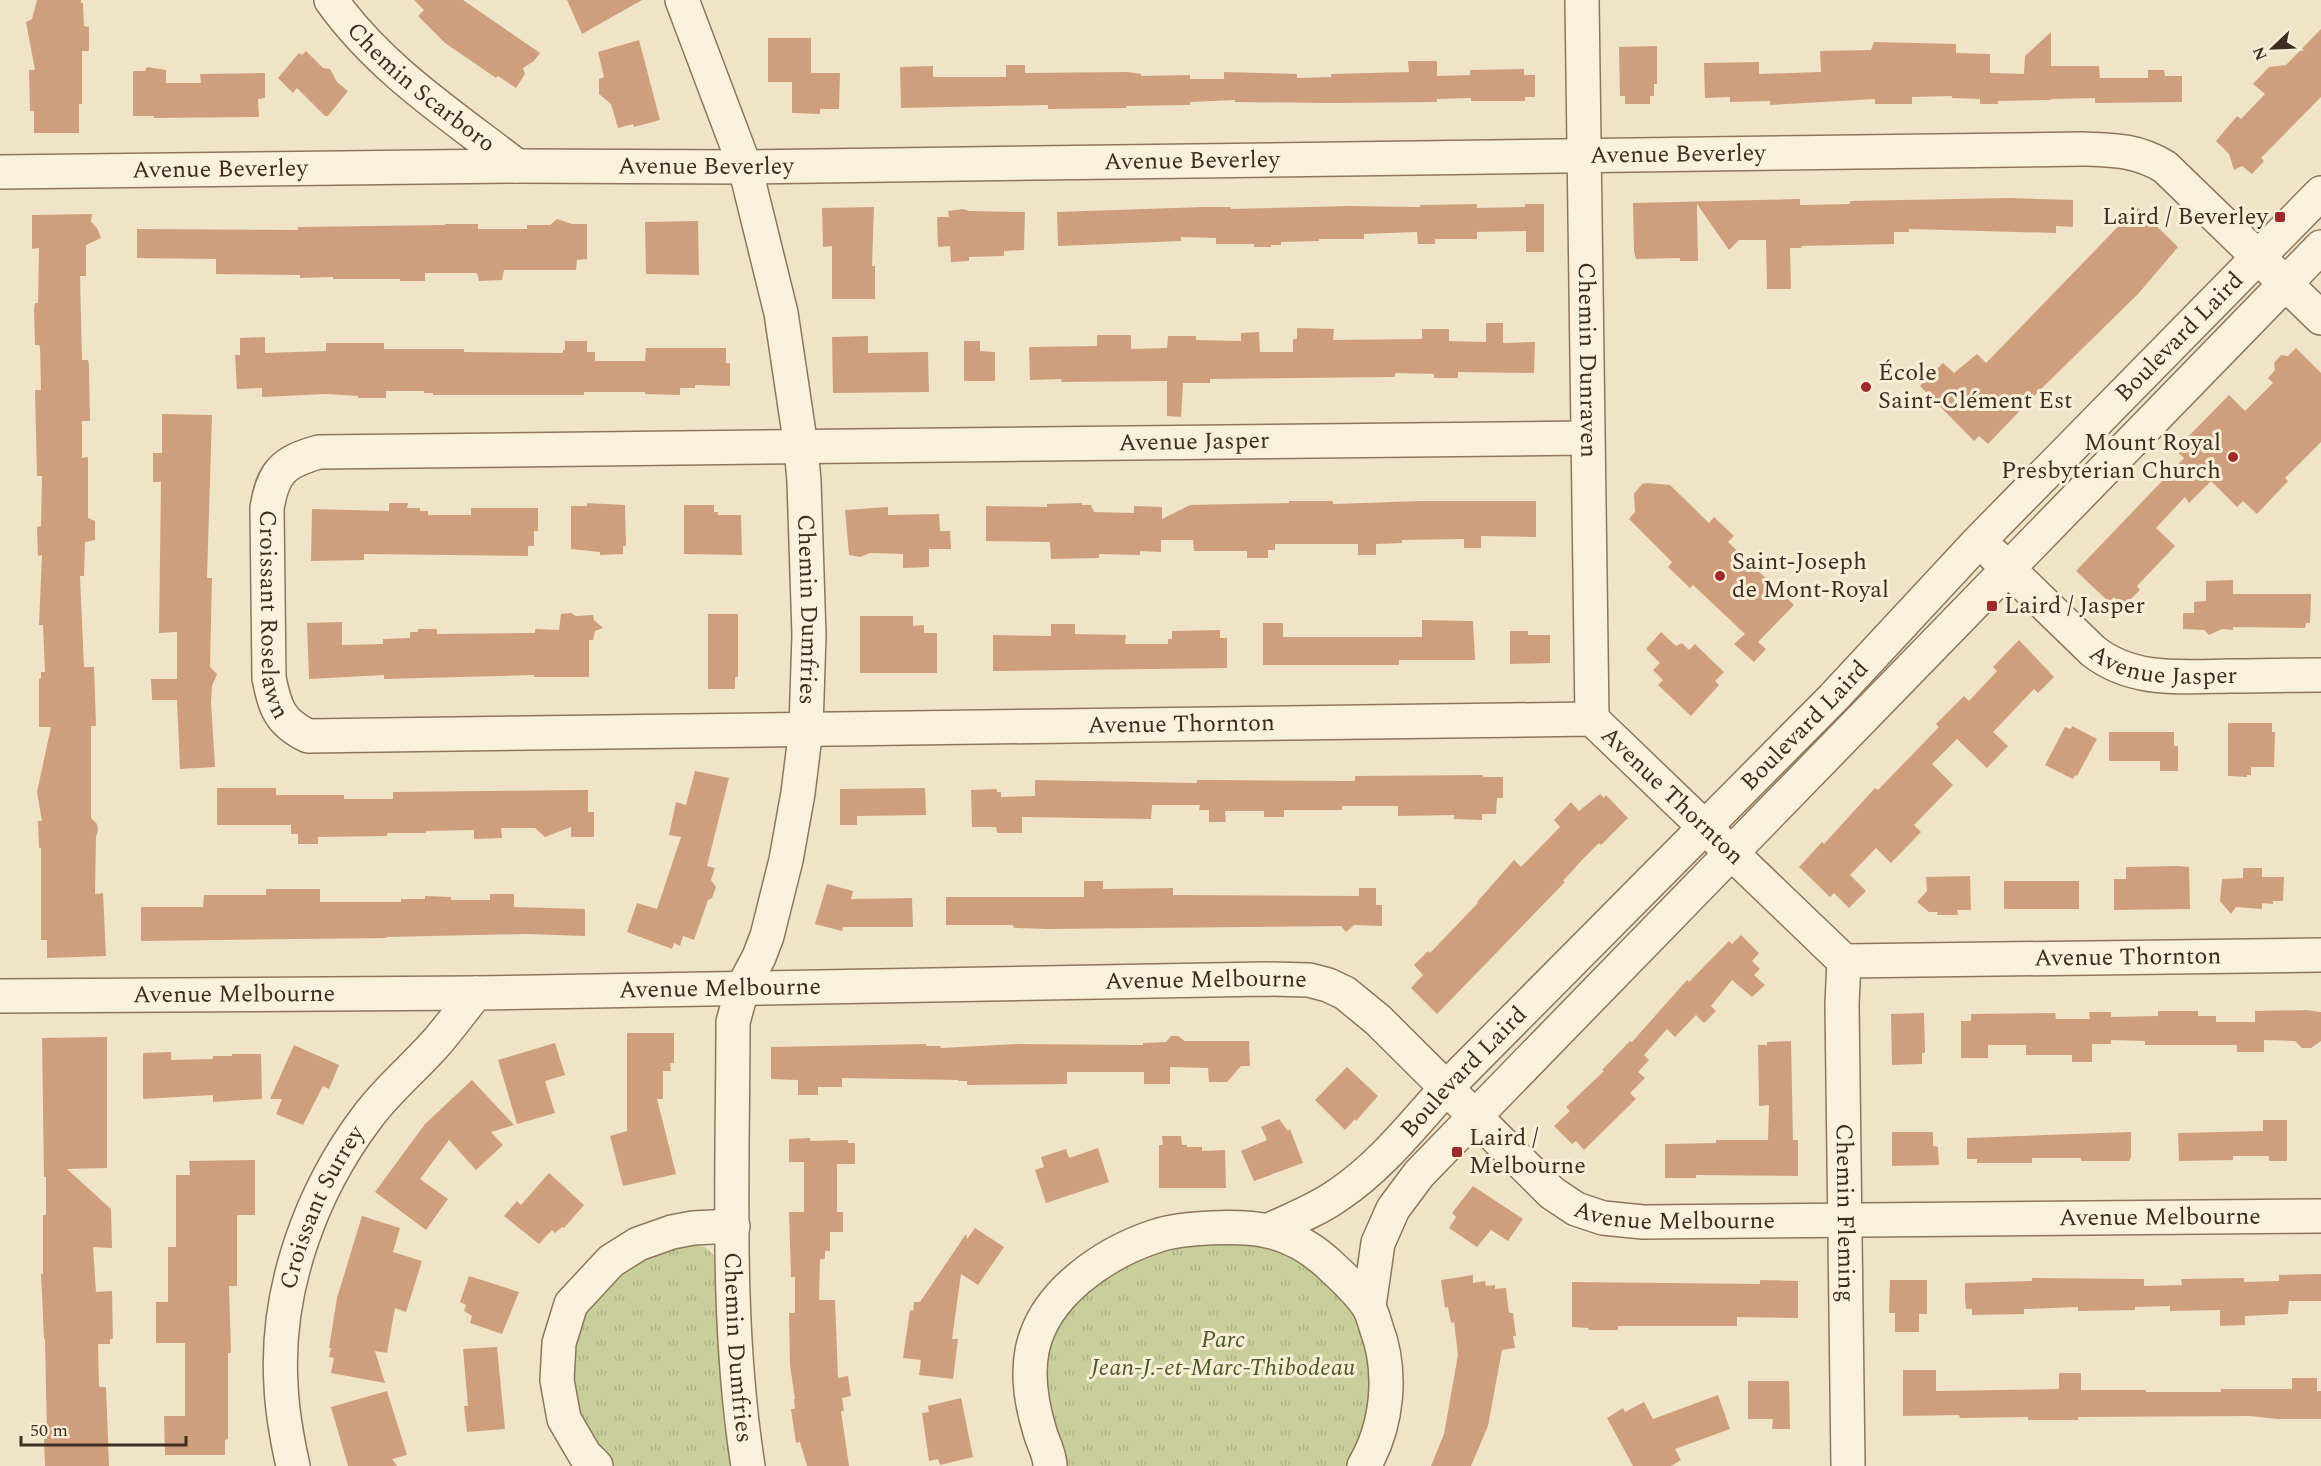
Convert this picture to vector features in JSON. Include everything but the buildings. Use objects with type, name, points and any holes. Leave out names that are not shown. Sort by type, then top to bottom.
[{"type":"street","name":"Chemin Scarboro","points":[[332,0],[351,27],[403,79],[518,166]]},
{"type":"street","name":"Chemin Dumfries","points":[[682,0],[745,167],[781,313],[801,447],[809,635],[806,728],[795,813],[777,897],[759,957],[742,989],[733,1022],[736,1377],[748,1466]]},
{"type":"street","name":"Chemin Dunraven","points":[[1582,0],[1592,718]]},
{"type":"street","name":"Avenue Beverley","points":[[0,172],[518,166],[745,167],[2083,149],[2147,156],[2165,167],[2321,318]]},
{"type":"street","name":"Boulevard Laird","points":[[1267,1231],[1326,1203],[1358,1180],[1398,1142],[1447,1087],[1703,826],[1839,692],[1979,541],[2321,193]]},
{"type":"street","name":"Boulevard Laird","points":[[1369,1306],[1378,1243],[1393,1209],[1419,1174],[2009,570],[2321,246]]},
{"type":"street","name":"Avenue Jasper","points":[[801,447],[1587,438]]},
{"type":"street","name":"Croissant Roselawn","points":[[801,447],[319,452],[297,458],[280,471],[271,487],[267,508],[269,678],[274,700],[282,718],[294,729],[308,736],[806,728]]},
{"type":"street","name":"Avenue Jasper","points":[[1979,541],[2093,651],[2120,668],[2152,676],[2180,677],[2321,675]]},
{"type":"street","name":"Avenue Thornton","points":[[806,728],[1592,718],[1844,961],[2321,955]]},
{"type":"street","name":"Chemin Fleming","points":[[1844,961],[1842,1004],[1848,1466]]},
{"type":"street","name":"Avenue Melbourne","points":[[0,996],[476,993],[1309,980],[1328,985],[1359,1003],[1447,1087],[1552,1193],[1576,1209],[1603,1218],[1643,1222],[2321,1216]]},
{"type":"street","name":"Croissant Surrey","points":[[293,1466],[280,1383],[282,1347],[289,1289],[311,1214],[332,1171],[366,1118],[395,1083],[436,1042],[476,993]]},
{"type":"street","name":"Chemin Dumfries","points":[[596,1466],[585,1455],[564,1419],[557,1380],[560,1343],[572,1304],[611,1261],[638,1244],[672,1232],[693,1228],[733,1226]]},
{"type":"street","name":"Boulevard Laird","points":[[1052,1465],[1033,1404],[1029,1375],[1032,1350],[1041,1325],[1054,1304],[1075,1282],[1098,1264],[1125,1248],[1158,1235],[1212,1229],[1267,1231],[1290,1238],[1318,1253],[1344,1277],[1369,1306],[1387,1364],[1386,1400],[1376,1442],[1364,1466]]},
{"type":"green space","name":"Parc Jean-J.-et-Marc-Thibodeau","points":[[1232,1241],[1287,1251],[1369,1306],[1372,1413],[1346,1466],[1068,1466],[1050,1462],[1044,1416],[1045,1350],[1067,1309],[1113,1270],[1162,1248]]},
{"type":"green space","points":[[691,1245],[705,1247],[717,1258],[723,1419],[731,1466],[596,1466],[557,1380],[559,1343],[615,1276],[662,1248]]},
{"type":"place","name":"Laird / Beverley","points":[[2280,217]]},
{"type":"place","name":"École Saint-Clément Est","points":[[1866,387]]},
{"type":"place","name":"Mount Royal Presbyterian Church","points":[[2233,457]]},
{"type":"place","name":"Saint-Joseph de Mont-Royal","points":[[1720,576]]},
{"type":"place","name":"Laird / Jasper","points":[[1992,606]]},
{"type":"place","name":"Laird / Melbourne","points":[[1457,1152]]}]
